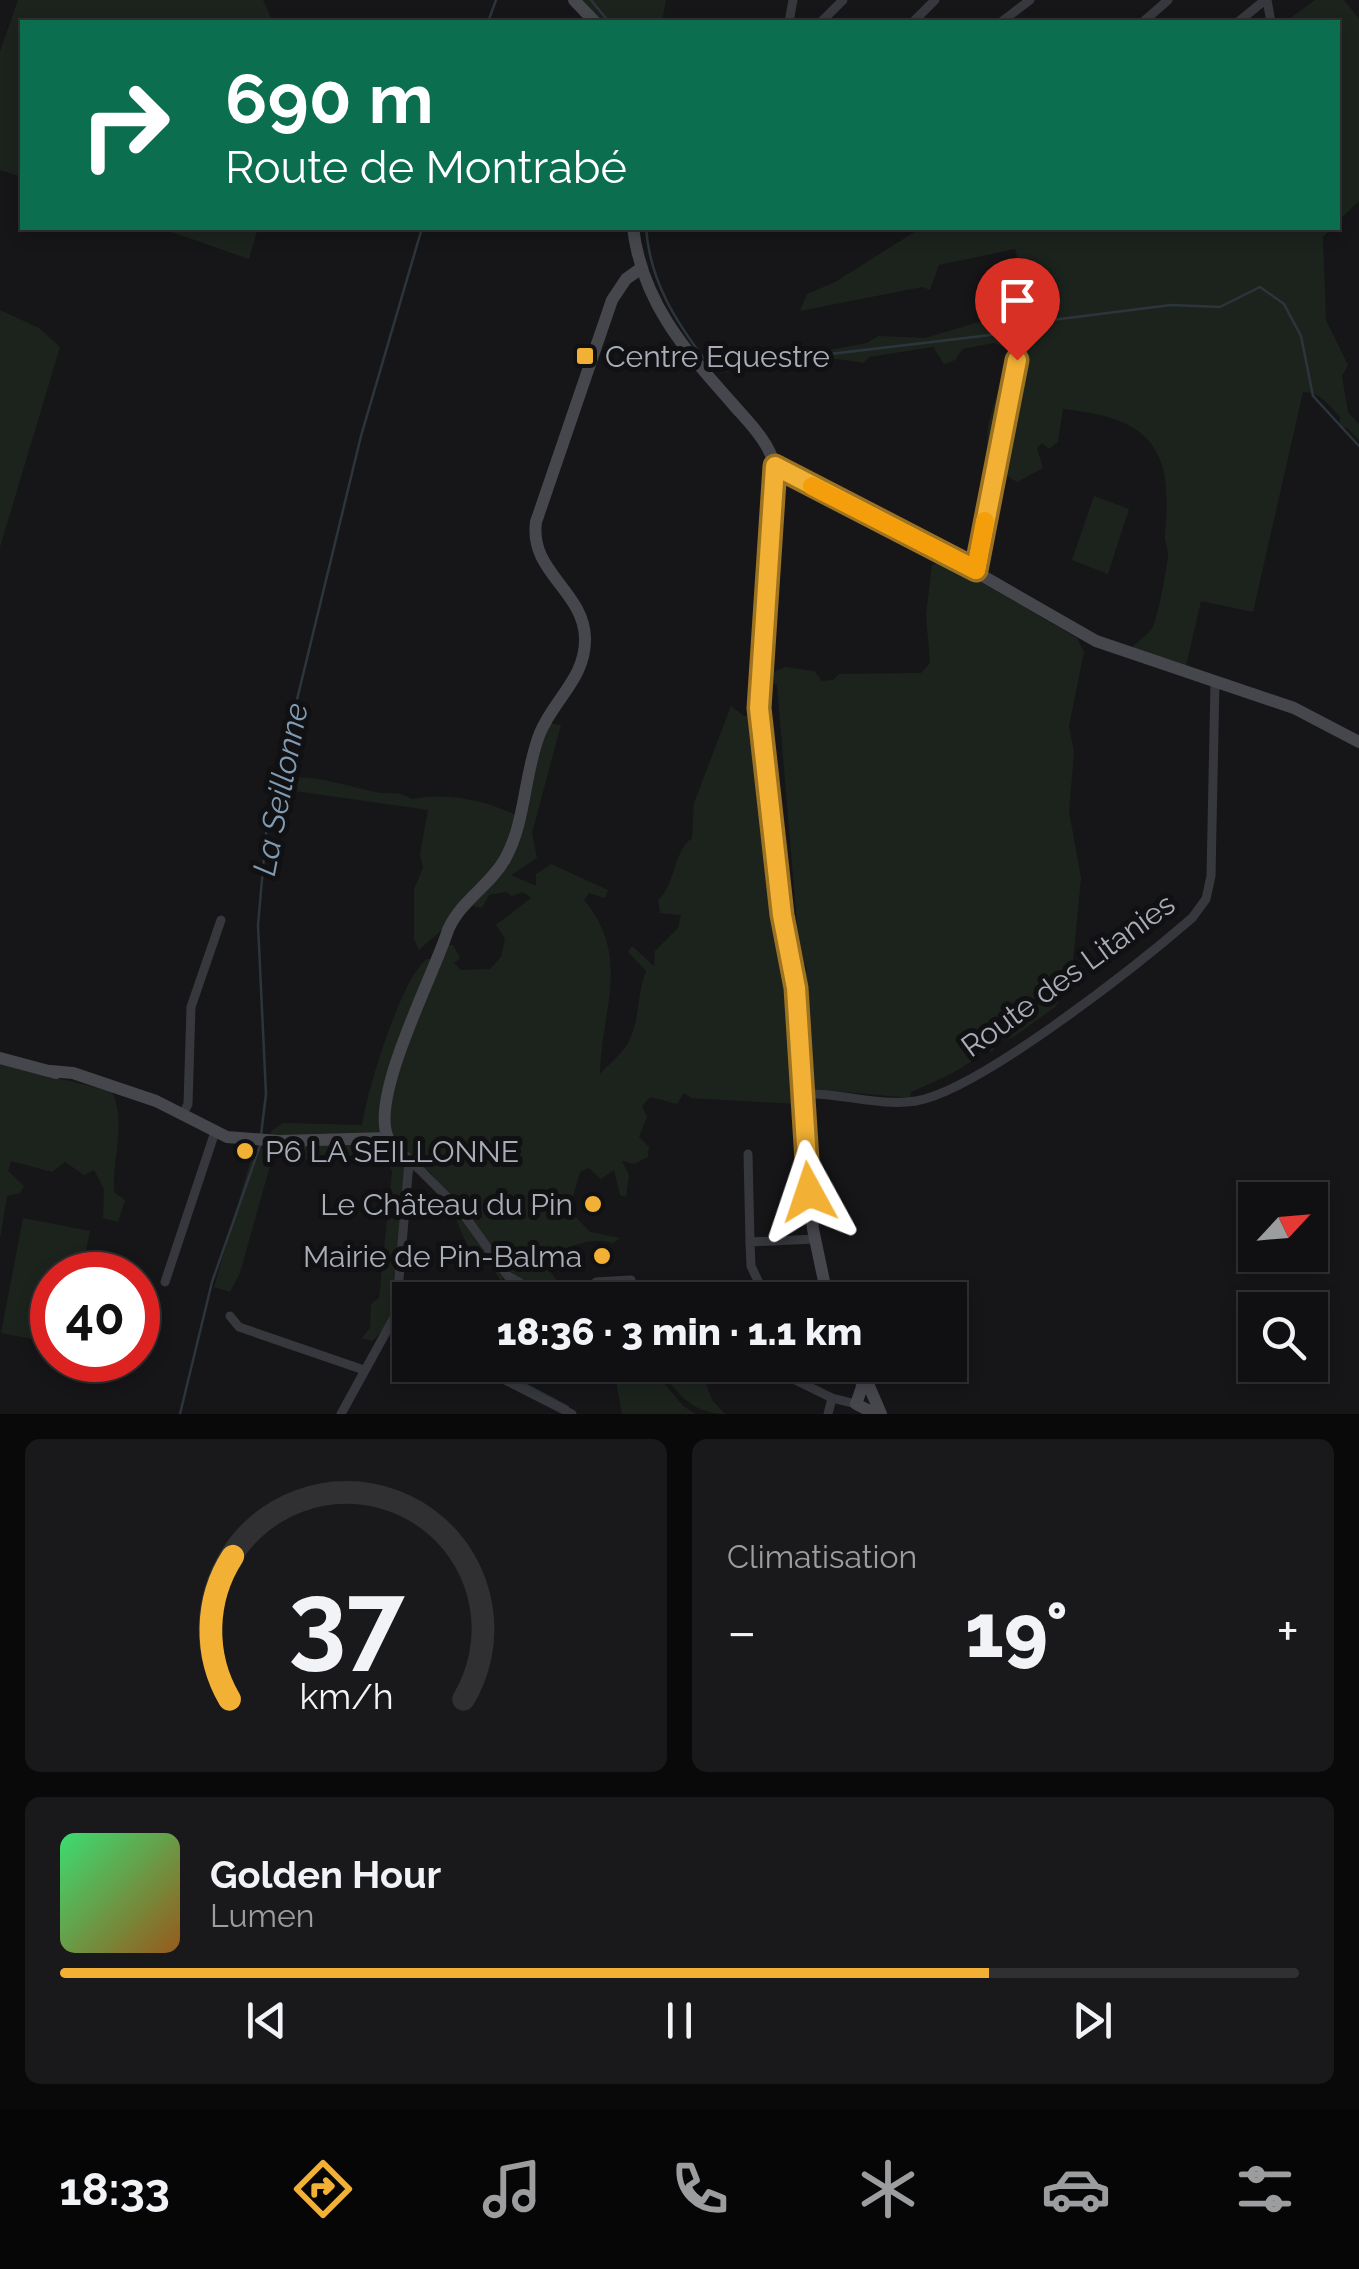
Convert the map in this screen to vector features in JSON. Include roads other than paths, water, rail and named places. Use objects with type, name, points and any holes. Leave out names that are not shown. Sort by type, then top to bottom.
[{"type":"street","points":[[572,0],[590,20]]},
{"type":"street","points":[[823,20],[843,0]]},
{"type":"street","points":[[915,20],[935,0]]},
{"type":"street","points":[[1004,20],[1030,0]]},
{"type":"street","points":[[1145,20],[1168,0]]},
{"type":"street","points":[[1241,20],[1266,0]]},
{"type":"street","points":[[633,230],[645,284],[674,334],[762,440],[775,466],[758,690],[782,915],[796,988],[811,1239],[823,1282]]},
{"type":"street","points":[[518,1282],[508,1276],[461,1211],[388,1138],[384,1123],[397,1064],[448,930],[459,909],[505,860],[540,734],[583,661],[582,619],[541,562],[534,534],[617,293],[626,279],[640,269]]},
{"type":"street","points":[[617,293],[645,284]]},
{"type":"street","points":[[976,570],[1025,321],[1022,284]]},
{"type":"street","points":[[775,466],[976,570],[1096,640],[1294,708],[1359,742]]},
{"type":"street","name":"Route des Litanies","points":[[801,1094],[911,1102],[942,1093],[1008,1057],[1192,918],[1206,899],[1210,876],[1215,682]]},
{"type":"street","points":[[183,1114],[188,1104],[191,1008],[220,920]]},
{"type":"street","points":[[0,1058],[110,1087],[183,1114],[215,1132],[262,1140],[388,1138]]},
{"type":"street","points":[[165,1282],[215,1132]]},
{"type":"street","points":[[748,1154],[751,1266],[759,1282]]},
{"type":"street","points":[[399,1282],[409,1162]]},
{"type":"street","points":[[750,1242],[811,1239]]},
{"type":"street","points":[[596,1282],[632,1282]]},
{"type":"street","points":[[230,1316],[239,1326],[364,1370]]},
{"type":"street","points":[[341,1414],[392,1322]]},
{"type":"street","points":[[388,1331],[392,1331]]},
{"type":"street","points":[[509,1382],[572,1414]]},
{"type":"street","points":[[800,1382],[835,1400],[867,1402]]},
{"type":"street","points":[[828,1414],[835,1400]]},
{"type":"waterway","name":"La Seillonne","points":[[489,20],[496,0]]},
{"type":"waterway","points":[[591,0],[607,20]]},
{"type":"waterway","name":"La Seillonne","points":[[261,1135],[266,1094],[258,925],[267,823],[361,436],[421,230]]},
{"type":"waterway","points":[[646,230],[653,266],[666,300],[708,364],[721,367],[999,334],[1020,326]]},
{"type":"waterway","points":[[1028,323],[1171,305],[1220,307],[1260,287],[1284,304],[1301,336],[1313,396],[1359,446]]},
{"type":"waterway","name":"La Seillonne","points":[[180,1414],[212,1282],[261,1143]]},
{"type":"waterway","points":[[521,1382],[568,1407]]},
{"type":"place","name":"Centre Equestre","points":[[585,356]]},
{"type":"place","name":"P6 LA SEILLONNE","points":[[245,1151]]},
{"type":"place","name":"Le Château du Pin","points":[[593,1204]]},
{"type":"place","name":"Mairie de Pin-Balma","points":[[602,1256]]}]
